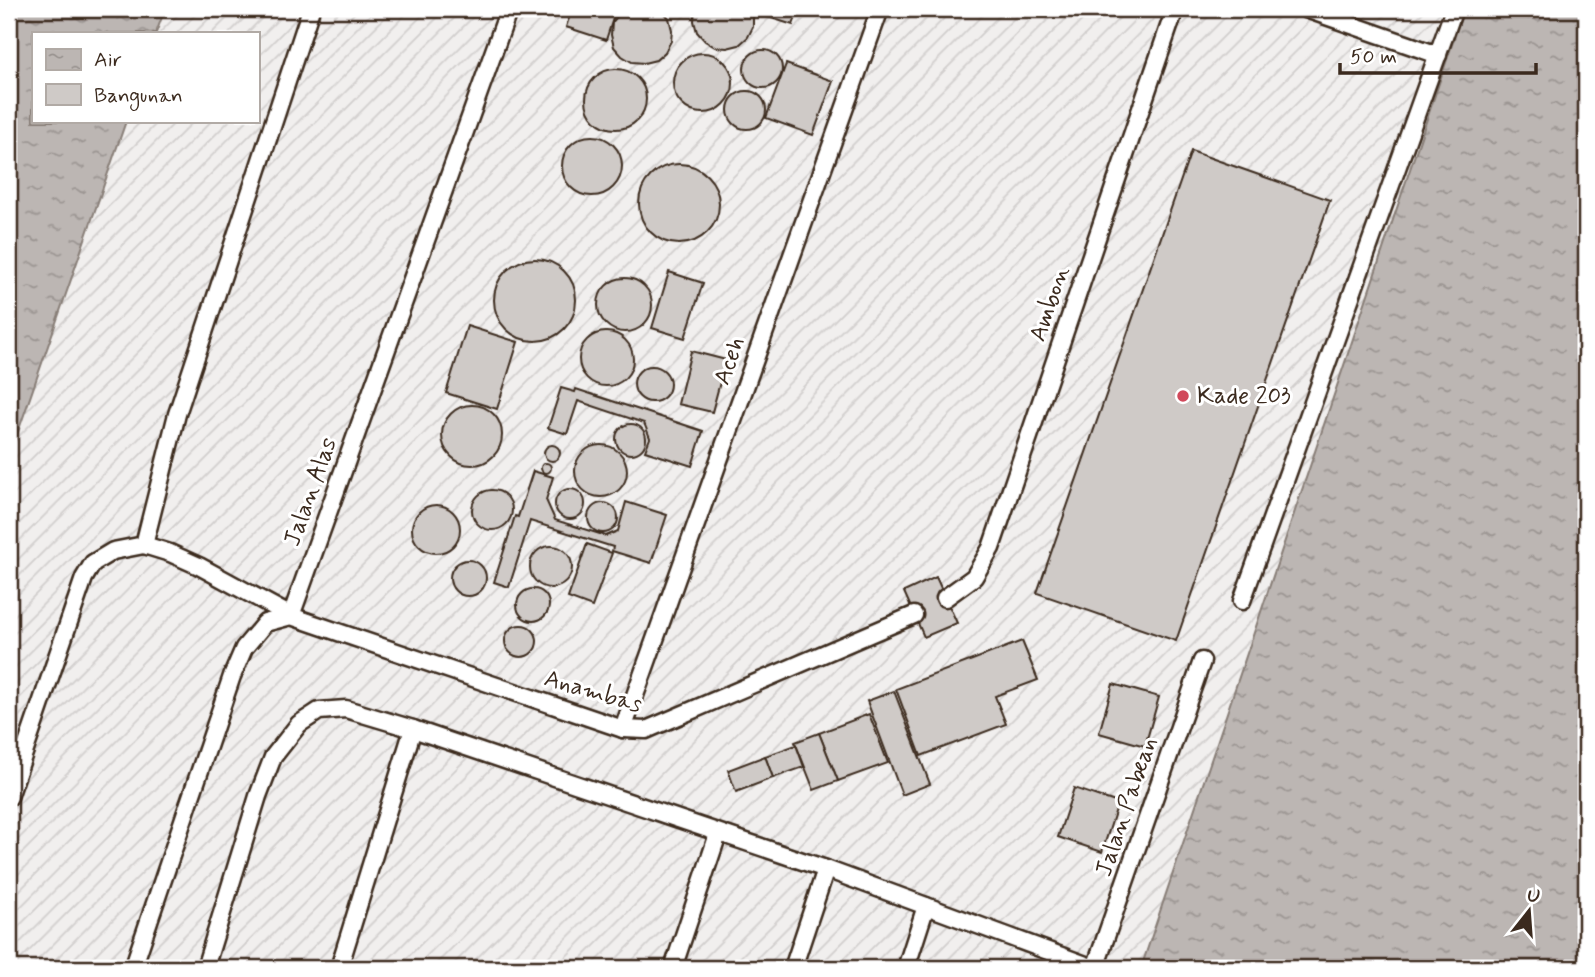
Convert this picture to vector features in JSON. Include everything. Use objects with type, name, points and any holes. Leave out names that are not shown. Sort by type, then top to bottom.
[{"type":"lane","points":[[9,797],[84,578],[93,563],[113,551],[144,545],[177,414],[310,9]]},
{"type":"lane","name":"Jalan Alas","points":[[291,616],[509,9]]},
{"type":"lane","name":"Aceh","points":[[623,729],[880,9]]},
{"type":"lane","name":"Ambon","points":[[945,598],[974,577],[990,548],[1175,9]]},
{"type":"lane","points":[[1306,9],[1438,55]]},
{"type":"lane","points":[[1242,601],[1454,9]]},
{"type":"lane","name":"Anambas","points":[[144,545],[200,566],[291,616],[623,729],[646,730],[914,615]]},
{"type":"lane","points":[[133,968],[232,676],[244,648],[265,623],[291,616]]},
{"type":"lane","name":"Jalan Pabean","points":[[1094,968],[1202,661]]},
{"type":"lane","points":[[205,968],[258,796],[273,757],[299,724],[319,711],[346,709],[413,729],[826,869],[1094,968]]},
{"type":"lane","points":[[339,968],[413,729]]},
{"type":"lane","points":[[673,968],[718,834]]},
{"type":"lane","points":[[793,968],[826,869]]},
{"type":"lane","points":[[906,968],[926,906]]},
{"type":"shaded area","points":[[165,9],[1464,9],[1141,968],[9,968],[9,458],[126,122],[259,122],[259,32],[156,32]]},
{"type":"water","points":[[9,9],[165,9],[156,32],[32,32],[32,122],[126,122],[9,458]]},
{"type":"water","points":[[1464,9],[1586,9],[1586,968],[1141,968]]},
{"type":"building","points":[[572,9],[616,9],[606,40],[566,27]]},
{"type":"building","points":[[623,9],[661,9],[669,18],[671,41],[665,52],[656,60],[632,62],[614,47],[612,23]]},
{"type":"building","points":[[672,9],[690,9],[688,14]]},
{"type":"building","points":[[695,9],[753,9],[753,27],[748,37],[739,45],[715,47],[697,32]]},
{"type":"building","points":[[764,9],[799,9],[793,25],[762,15]]},
{"type":"building","points":[[763,50],[776,56],[782,69],[776,82],[763,88],[750,82],[744,69],[750,56]]},
{"type":"building","points":[[697,53],[709,53],[728,66],[733,83],[731,95],[720,108],[709,113],[697,113],[678,100],[673,89],[673,77],[686,58]]},
{"type":"building","points":[[786,64],[833,81],[813,135],[766,118]]},
{"type":"building","points":[[610,69],[622,69],[641,82],[646,99],[644,111],[633,124],[622,129],[610,129],[591,116],[586,105],[586,93],[599,74]]},
{"type":"building","points":[[747,91],[760,97],[766,110],[760,123],[747,129],[734,123],[728,110],[734,97]]},
{"type":"building","points":[[586,136],[598,136],[617,149],[622,166],[620,178],[609,191],[598,196],[586,196],[567,183],[562,172],[562,160],[575,141]]},
{"type":"building","name":"Kade 203","points":[[1191,151],[1330,200],[1176,641],[1037,593]]},
{"type":"building","points":[[671,164],[687,164],[708,175],[719,196],[719,212],[708,233],[687,244],[671,244],[657,238],[645,226],[639,212],[639,196],[645,182],[657,170]]},
{"type":"building","points":[[535,259],[551,262],[564,271],[573,284],[576,300],[573,316],[564,329],[551,338],[535,341],[519,338],[506,329],[497,316],[494,300],[497,284],[506,271],[519,262]]},
{"type":"building","points":[[669,272],[703,283],[685,338],[652,328]]},
{"type":"building","points":[[625,278],[644,286],[652,305],[644,324],[625,332],[606,324],[598,305],[606,286]]},
{"type":"building","points":[[467,326],[518,342],[497,409],[446,393]]},
{"type":"building","points":[[606,332],[625,340],[633,359],[625,378],[606,386],[587,378],[579,359],[587,340]]},
{"type":"building","points":[[691,351],[726,360],[712,412],[678,404]]},
{"type":"building","points":[[652,366],[665,371],[670,384],[665,397],[652,402],[639,397],[634,384],[639,371]]},
{"type":"building","points":[[561,388],[575,392],[576,389],[703,431],[692,466],[645,451],[650,438],[644,423],[578,401],[567,434],[548,428]]},
{"type":"building","points":[[472,405],[493,414],[502,435],[493,456],[472,465],[451,456],[442,435],[451,414]]},
{"type":"building","points":[[631,424],[641,429],[646,439],[641,449],[631,454],[621,449],[616,439],[621,429]]},
{"type":"building","points":[[552,445],[560,453],[552,461],[544,453]]},
{"type":"building","points":[[601,445],[611,447],[619,453],[625,461],[625,481],[619,489],[611,495],[601,497],[591,495],[583,489],[577,481],[575,471],[577,461],[583,453],[591,447]]},
{"type":"building","points":[[546,463],[550,464],[550,472],[546,473],[542,472],[541,468],[542,464]]},
{"type":"building","points":[[533,471],[553,477],[546,500],[555,520],[606,536],[618,531],[626,502],[667,515],[651,563],[612,551],[613,547],[530,521],[509,587],[494,582]]},
{"type":"building","points":[[570,489],[581,493],[585,504],[581,515],[570,519],[559,515],[555,504],[559,493]]},
{"type":"building","points":[[492,490],[506,496],[512,510],[506,524],[492,530],[478,524],[472,510],[478,496]]},
{"type":"building","points":[[603,503],[614,507],[618,518],[614,529],[603,533],[592,529],[588,518],[592,507]]},
{"type":"building","points":[[436,505],[453,512],[460,529],[453,546],[436,553],[419,546],[412,529],[419,512]]},
{"type":"building","points":[[587,544],[612,553],[592,607],[568,598]]},
{"type":"building","points":[[551,546],[566,552],[572,567],[566,582],[551,588],[536,582],[530,567],[536,552]]},
{"type":"building","points":[[468,560],[480,566],[486,578],[480,590],[468,596],[456,590],[450,578],[456,566]]},
{"type":"building","points":[[936,577],[957,623],[924,637],[904,592]]},
{"type":"building","points":[[533,589],[544,594],[549,605],[544,616],[533,621],[522,616],[517,605],[522,594]]},
{"type":"building","points":[[521,625],[532,630],[537,641],[532,652],[521,657],[510,652],[505,641],[510,630]]},
{"type":"building","points":[[1022,641],[1038,680],[995,696],[1006,724],[921,756],[896,689]]},
{"type":"building","points":[[1113,684],[1159,697],[1145,746],[1099,733]]},
{"type":"building","points":[[894,691],[930,784],[902,795],[867,701]]},
{"type":"building","points":[[869,714],[888,763],[838,781],[819,733]]},
{"type":"building","points":[[819,733],[838,781],[814,790],[795,742]]},
{"type":"building","points":[[796,745],[804,767],[773,778],[765,756]]},
{"type":"building","points":[[765,756],[773,778],[736,792],[728,770]]},
{"type":"building","points":[[1074,788],[1118,803],[1102,852],[1058,837]]},
{"type":"place","name":"Kade 203","points":[[1183,396]]}]
